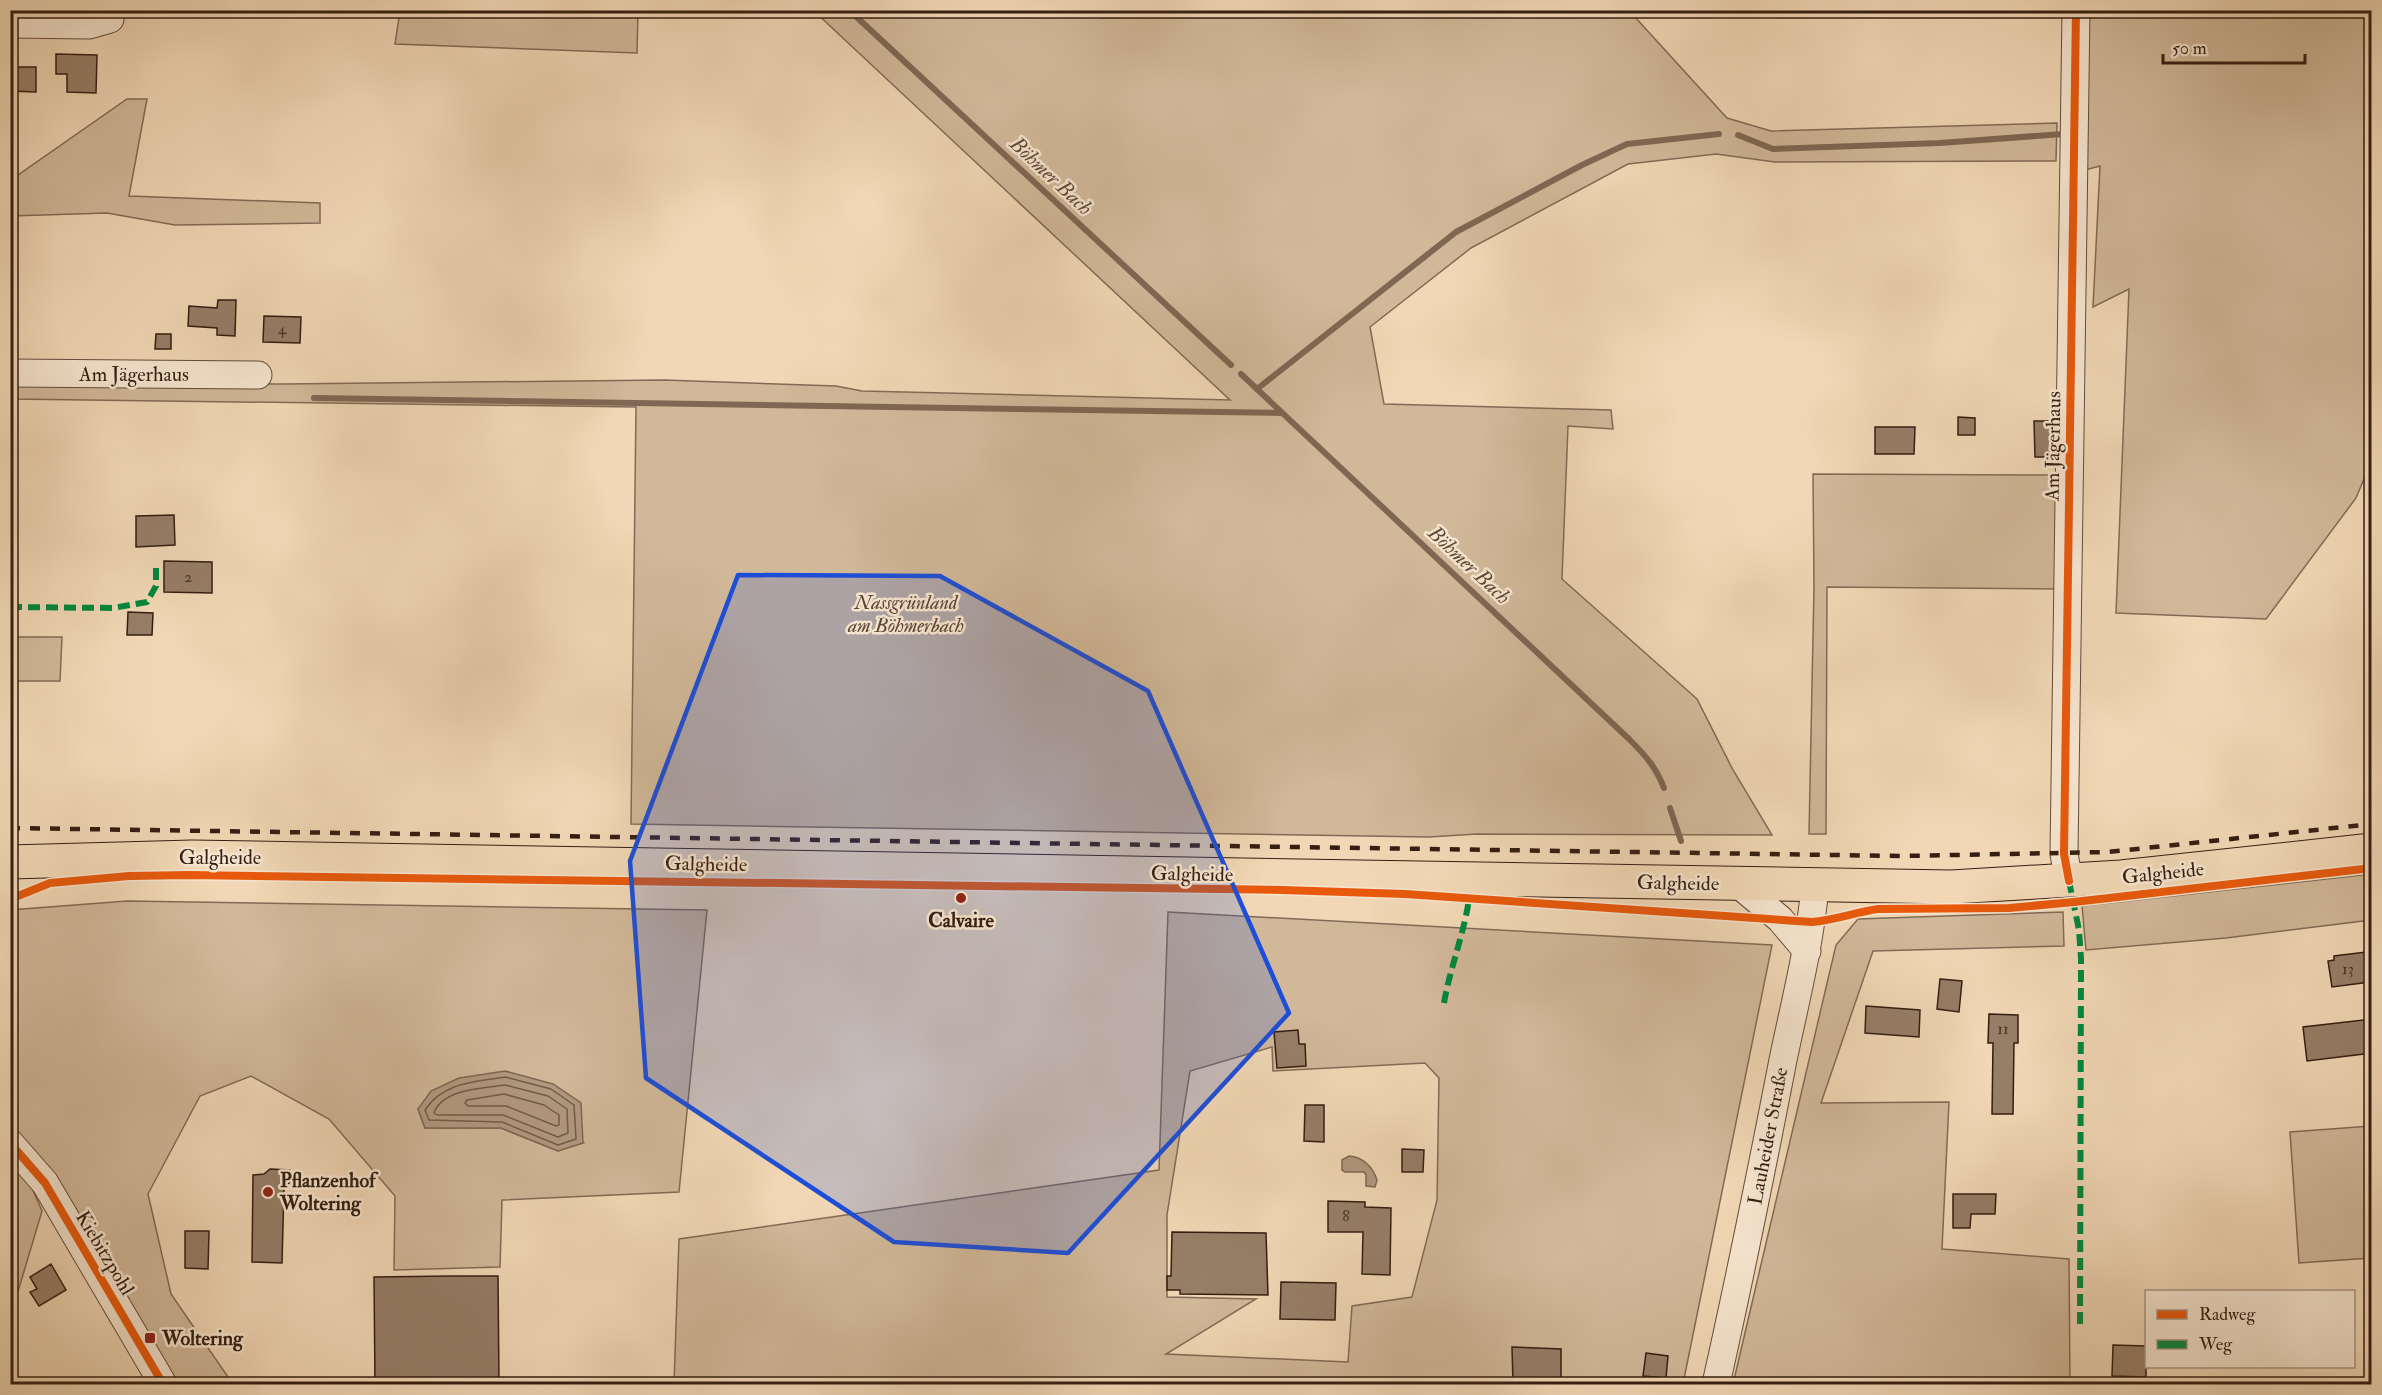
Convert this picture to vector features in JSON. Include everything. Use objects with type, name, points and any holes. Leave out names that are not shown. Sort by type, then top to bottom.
[{"type":"main road","name":"Galgheide","points":[[10,862],[192,857],[767,865],[1951,887],[2069,882],[2372,850]]},
{"type":"street","name":"Am Jägerhaus","points":[[2069,882],[2064,854],[2076,10]]},
{"type":"street","points":[[10,24],[89,25],[110,19]]},
{"type":"street","name":"Am Jägerhaus","points":[[10,373],[258,375]]},
{"type":"street","points":[[1738,884],[1780,919],[1807,951]]},
{"type":"street","name":"Lauheider Straße","points":[[1716,1384],[1744,1261],[1807,951],[1815,886]]},
{"type":"street","name":"Kiebitzpohl","points":[[10,1143],[45,1183],[163,1384]]},
{"type":"highlighted area","points":[[738,575],[940,576],[1148,691],[1289,1013],[1068,1253],[894,1242],[646,1078],[630,861]]},
{"type":"green space","name":"Nassgrünland am Böhmerbach","points":[[1038,10],[1038,14],[1101,15],[1101,18],[1634,16],[1727,118],[1771,131],[2057,123],[2056,161],[1775,162],[1716,154],[1628,164],[1471,248],[1370,327],[1384,404],[1611,410],[1613,429],[1568,426],[1562,579],[1697,699],[1733,770],[1772,835],[1477,834],[1429,837],[631,824],[636,407],[11,399],[11,384],[664,380],[836,386],[862,391],[1230,400],[814,11]]},
{"type":"green space","points":[[400,11],[638,11],[637,53],[395,44]]},
{"type":"green space","points":[[2081,11],[2371,11],[2371,462],[2356,498],[2266,619],[2116,613],[2129,289],[2093,307],[2100,166],[2081,171]]},
{"type":"green space","points":[[127,99],[147,99],[129,196],[320,203],[320,223],[175,225],[107,213],[11,216],[11,180]]},
{"type":"green space","points":[[1813,474],[2063,475],[2058,589],[1827,587],[1826,834],[1809,834],[1814,587]]},
{"type":"green space","points":[[11,637],[62,637],[60,681],[11,681]]},
{"type":"green space","points":[[2371,874],[2371,920],[2226,938],[2086,950],[2082,906]]},
{"type":"green space","points":[[127,901],[707,910],[679,1192],[502,1200],[500,1267],[394,1270],[395,1196],[329,1119],[251,1076],[200,1096],[148,1194],[171,1294],[231,1384],[177,1384],[56,1178],[11,1124],[10,910]],"holes":[[[418,1109],[583,1143],[558,1151],[501,1128],[425,1128]]]},
{"type":"green space","points":[[1168,912],[1772,945],[1683,1384],[674,1384],[679,1239],[1159,1170]],"holes":[[[1272,1047],[1273,1071],[1425,1063],[1439,1078],[1437,1200],[1412,1297],[1352,1306],[1348,1362],[1166,1354],[1256,1299],[1167,1297],[1167,1215],[1190,1071]]]},
{"type":"green space","points":[[2063,912],[2064,946],[1873,951],[1821,1103],[1949,1102],[1942,1249],[2069,1259],[2070,1384],[1862,1378],[1862,1384],[1733,1384],[1836,945],[1858,919]]},
{"type":"green space","points":[[2371,1126],[2371,1258],[2299,1263],[2290,1132]]},
{"type":"green space","points":[[11,1162],[32,1188],[42,1211],[11,1315]]},
{"type":"water","points":[[505,1071],[553,1084],[581,1103],[583,1143],[558,1151],[501,1128],[425,1128],[418,1109],[431,1091],[459,1078]]},
{"type":"water","points":[[1349,1156],[1359,1158],[1370,1167],[1377,1180],[1375,1187],[1366,1186],[1364,1172],[1342,1170],[1342,1160]]},
{"type":"building","points":[[56,54],[97,55],[96,93],[67,92],[67,74],[56,74]]},
{"type":"building","points":[[10,67],[36,67],[36,92],[10,91]]},
{"type":"building","points":[[218,300],[236,300],[235,336],[217,335],[217,328],[188,326],[189,306],[217,308]]},
{"type":"building","points":[[264,316],[301,317],[300,343],[263,342]]},
{"type":"building","points":[[156,334],[171,334],[171,349],[155,349]]},
{"type":"building","points":[[1958,417],[1975,418],[1975,435],[1958,435]]},
{"type":"building","points":[[2034,421],[2053,421],[2053,448],[2050,448],[2050,457],[2035,457]]},
{"type":"building","points":[[1875,427],[1915,427],[1914,454],[1875,454]]},
{"type":"building","points":[[174,515],[175,545],[136,547],[136,516]]},
{"type":"building","points":[[164,561],[212,562],[212,593],[164,592]]},
{"type":"building","points":[[128,612],[153,613],[152,635],[127,635]]},
{"type":"building","points":[[2366,952],[2370,982],[2332,987],[2328,961],[2334,960],[2334,956]]},
{"type":"building","points":[[1940,979],[1962,981],[1959,1012],[1937,1009]]},
{"type":"building","points":[[1866,1006],[1920,1010],[1919,1037],[1865,1033]]},
{"type":"building","points":[[1989,1014],[2018,1015],[2018,1043],[2014,1043],[2013,1114],[1992,1114],[1993,1043],[1988,1043]]},
{"type":"building","points":[[2372,1019],[2372,1053],[2307,1061],[2303,1027]]},
{"type":"building","points":[[1298,1030],[1299,1044],[1305,1044],[1306,1066],[1277,1068],[1274,1032]]},
{"type":"building","points":[[1305,1105],[1324,1105],[1324,1142],[1304,1141]]},
{"type":"building","points":[[1402,1149],[1424,1150],[1423,1172],[1402,1172]]},
{"type":"building","points":[[270,1169],[290,1170],[290,1182],[284,1189],[282,1263],[252,1262],[253,1175],[264,1174]]},
{"type":"building","points":[[1953,1194],[1996,1194],[1995,1214],[1971,1214],[1970,1228],[1953,1228]]},
{"type":"building","points":[[1328,1201],[1365,1202],[1365,1207],[1391,1208],[1390,1275],[1362,1274],[1363,1232],[1328,1232]]},
{"type":"building","points":[[185,1231],[209,1231],[208,1269],[185,1268]]},
{"type":"building","points":[[1172,1232],[1266,1233],[1268,1295],[1180,1294],[1180,1290],[1167,1290],[1167,1276],[1171,1276]]},
{"type":"building","points":[[51,1264],[66,1290],[39,1306],[30,1292],[37,1289],[30,1277]]},
{"type":"building","points":[[498,1276],[499,1384],[375,1384],[374,1277]]},
{"type":"building","points":[[1281,1282],[1336,1283],[1335,1320],[1280,1319]]},
{"type":"building","points":[[2113,1345],[2145,1346],[2146,1377],[2112,1376]]},
{"type":"building","points":[[1512,1347],[1561,1349],[1561,1383],[1513,1383]]},
{"type":"building","points":[[1646,1353],[1668,1356],[1666,1378],[1643,1376]]},
{"type":"waterway","name":"Böhmer Bach","points":[[849,10],[1231,365]]},
{"type":"waterway","points":[[1257,389],[1456,232],[1582,165],[1627,144],[1719,134]]},
{"type":"waterway","points":[[1738,135],[1773,149],[1940,143],[2063,134]]},
{"type":"waterway","name":"Böhmer Bach","points":[[1241,374],[1629,739],[1650,762],[1664,788]]},
{"type":"waterway","points":[[314,398],[1281,413]]},
{"type":"waterway","name":"Böhmer Bach","points":[[1670,808],[1681,841]]},
{"type":"railway","points":[[10,828],[1902,856],[2108,852],[2372,824]]},
{"type":"marked path","points":[[10,607],[113,608],[147,602],[156,586],[156,565]]},
{"type":"marked path","points":[[2069,881],[2079,930],[2081,958],[2080,1330]]},
{"type":"marked path","points":[[1444,1003],[1469,899]]},
{"type":"cycle path","points":[[2069,881],[2064,854],[2076,10]]},
{"type":"cycle path","points":[[10,896],[18,896],[50,883],[129,876],[189,875],[1282,890],[1405,894],[1812,922],[1878,909],[2009,908],[2372,868]]},
{"type":"cycle path","points":[[10,1143],[45,1183],[163,1384]]},
{"type":"place","name":"Calvaire","points":[[961,898]]},
{"type":"place","name":"Pflanzenhof Woltering","points":[[268,1192]]},
{"type":"place","name":"Woltering","points":[[150,1338]]}]
